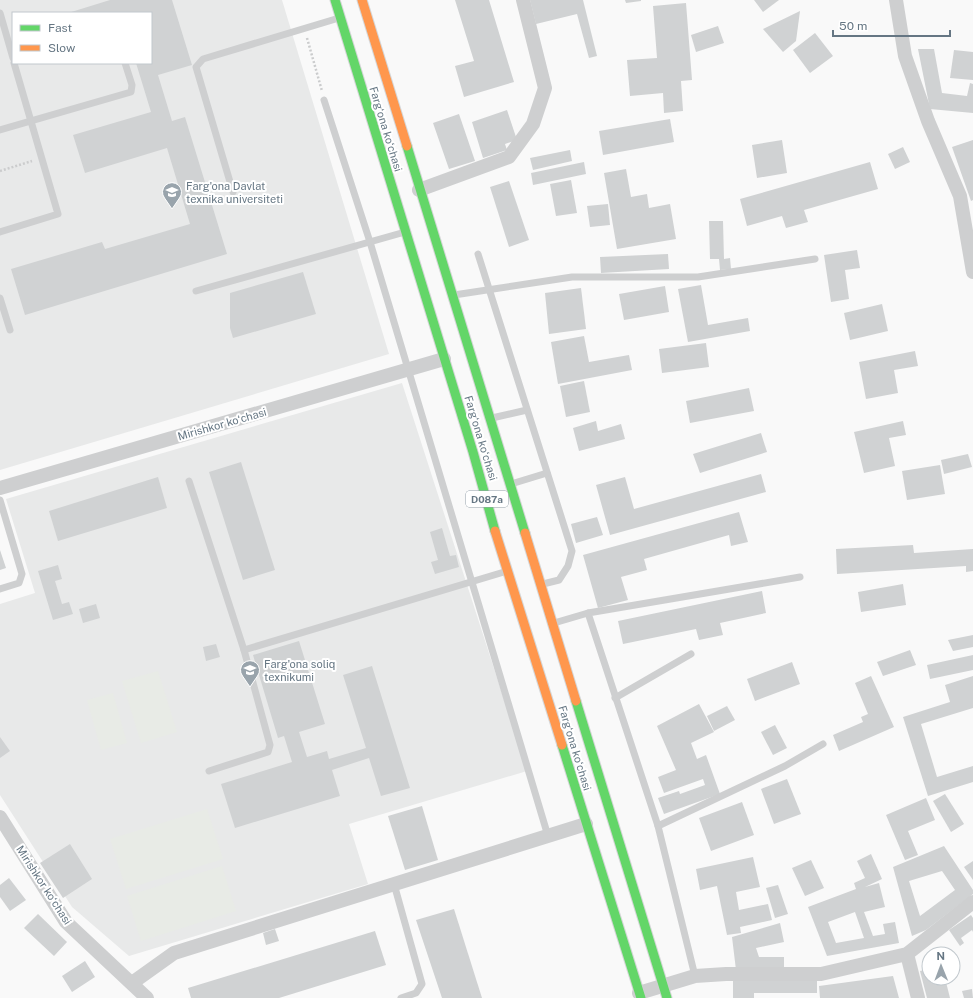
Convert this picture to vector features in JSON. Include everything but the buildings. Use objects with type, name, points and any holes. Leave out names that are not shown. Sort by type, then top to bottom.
[{"type":"main road","name":"Fargʻona koʻchasi","points":[[335,0],[473,452],[507,572],[640,995]]},
{"type":"main road","name":"Fargʻona koʻchasi","points":[[362,0],[489,419],[491,447],[509,485],[665,992]]},
{"type":"main road","points":[[473,452],[491,447]]},
{"type":"street","points":[[419,190],[509,157],[533,124],[545,88],[523,0]]},
{"type":"street","points":[[896,0],[905,56],[928,121],[960,196],[973,272]]},
{"type":"street","name":"Mirishkor koʻchasi","points":[[0,488],[444,359]]},
{"type":"street","name":"Mirishkor koʻchasi","points":[[2,823],[66,922],[147,998]]},
{"type":"street","points":[[132,983],[174,953],[586,824]]},
{"type":"street","points":[[640,995],[665,992],[695,976],[726,974],[821,974],[907,954],[973,902]]},
{"type":"street","points":[[907,954],[918,998]]},
{"type":"lane","points":[[0,14],[12,55]]},
{"type":"lane","points":[[233,192],[196,67],[202,59],[341,18]]},
{"type":"lane","points":[[0,232],[58,214],[14,64]]},
{"type":"lane","points":[[0,130],[130,92],[132,85],[125,64]]},
{"type":"lane","points":[[324,100],[370,242],[548,836]]},
{"type":"lane","points":[[196,291],[405,232]]},
{"type":"lane","points":[[478,254],[572,551],[568,566],[559,580],[540,585]]},
{"type":"lane","points":[[452,296],[572,277],[698,276],[815,259]]},
{"type":"lane","points":[[0,298],[10,330]]},
{"type":"lane","points":[[489,419],[528,410]]},
{"type":"lane","points":[[509,485],[547,472]]},
{"type":"lane","points":[[189,481],[244,650],[270,745],[268,752],[209,771]]},
{"type":"lane","points":[[0,500],[22,574],[19,583],[0,589]]},
{"type":"lane","points":[[244,650],[507,572]]},
{"type":"lane","points":[[552,623],[588,613],[800,577]]},
{"type":"lane","points":[[588,613],[658,826],[695,976]]},
{"type":"lane","points":[[615,698],[691,654]]},
{"type":"lane","points":[[658,826],[785,766],[823,744]]},
{"type":"lane","points":[[394,884],[422,984],[416,993],[401,998]]},
{"type":"path","points":[[304,28],[324,100]]},
{"type":"path","points":[[0,171],[42,158]]},
{"type":"shaded area","name":"Farg'ona Davlat texnika universiteti","points":[[0,0],[282,0],[389,354],[0,470]]},
{"type":"shaded area","name":"Farg'ona soliq texnikumi","points":[[402,383],[527,771],[349,824],[368,884],[129,956],[72,907],[0,795],[0,604],[35,593],[6,499]]},
{"type":"shaded area","points":[[158,671],[177,732],[141,743],[122,681]]},
{"type":"shaded area","points":[[113,693],[127,743],[101,750],[87,700]]},
{"type":"shaded area","points":[[207,809],[223,859],[126,889],[110,839]]},
{"type":"shaded area","points":[[222,866],[236,911],[141,941],[127,896]]},
{"type":"traffic: fast","points":[[335,0],[473,452],[495,531]]},
{"type":"traffic: fast","points":[[407,146],[525,533]]},
{"type":"traffic: fast","points":[[576,701],[667,998]]},
{"type":"traffic: fast","points":[[562,745],[641,998]]},
{"type":"traffic: slow","points":[[362,0],[407,146]]},
{"type":"traffic: slow","points":[[495,531],[562,745]]},
{"type":"traffic: slow","points":[[525,533],[576,701]]},
{"type":"place","name":"Farg'ona Davlat texnika universiteti","points":[[172,209]]},
{"type":"place","name":"Farg'ona soliq texnikumi","points":[[250,687]]}]
